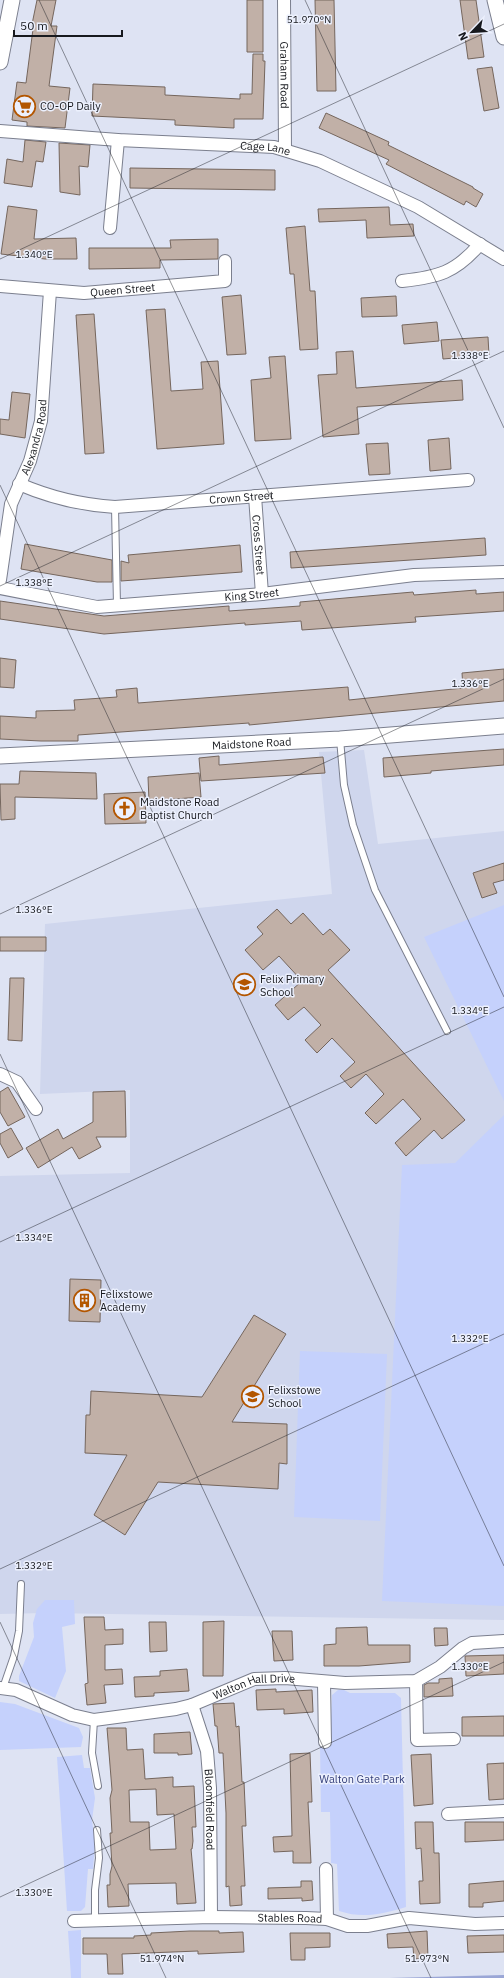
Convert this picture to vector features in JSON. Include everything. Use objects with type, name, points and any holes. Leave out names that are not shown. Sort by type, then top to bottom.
[{"type":"street","points":[[0,62],[12,0]]},
{"type":"street","name":"Graham Road","points":[[284,0],[284,149]]},
{"type":"street","points":[[495,0],[504,37]]},
{"type":"street","name":"Cage Lane","points":[[0,131],[118,140],[274,147],[284,149],[320,161],[412,203],[504,259]]},
{"type":"street","points":[[110,228],[118,140]]},
{"type":"street","points":[[402,281],[428,278],[447,272],[469,257],[480,244]]},
{"type":"street","name":"Queen Street","points":[[0,286],[84,293],[225,281],[225,261]]},
{"type":"street","name":"Alexandra Road","points":[[0,580],[11,504],[30,461],[41,421],[50,291]]},
{"type":"street","name":"Crown Street","points":[[19,484],[48,495],[64,499],[115,507],[468,480]]},
{"type":"street","name":"Cross Street","points":[[255,496],[262,594]]},
{"type":"street","name":"King Street","points":[[0,588],[97,607],[262,594],[414,575],[504,572]]},
{"type":"street","name":"Maidstone Road","points":[[0,756],[340,739],[504,726]]},
{"type":"street","points":[[0,1074],[17,1082],[36,1109]]},
{"type":"street","name":"Walton Hall Drive","points":[[2,1688],[16,1690],[72,1715],[94,1720],[176,1709],[192,1705],[254,1679],[285,1678],[324,1682],[402,1683],[416,1681],[440,1667],[463,1648],[472,1643],[504,1641]]},
{"type":"street","points":[[416,1681],[417,1740],[454,1739]]},
{"type":"street","points":[[324,1682],[325,1742]]},
{"type":"street","name":"Bloomfield Road","points":[[192,1705],[208,1751],[210,1788],[211,1917]]},
{"type":"street","points":[[448,1814],[504,1811]]},
{"type":"street","points":[[326,1869],[327,1919]]},
{"type":"street","name":"Stables Road","points":[[74,1921],[211,1917],[327,1919],[348,1926],[367,1926],[409,1918],[475,1924],[504,1923]]},
{"type":"lane","points":[[115,507],[117,605]]},
{"type":"lane","points":[[340,739],[344,785],[348,805],[353,825],[375,890],[447,1031]]},
{"type":"lane","points":[[2,1688],[14,1656],[19,1631],[21,1584]]},
{"type":"lane","points":[[94,1720],[92,1753],[98,1786]]},
{"type":"lane","points":[[95,1920],[95,1890],[99,1858],[97,1830]]},
{"type":"shaded area","name":"Felixstowe School","points":[[364,750],[378,844],[504,831],[504,1620],[45,1613],[0,1614],[0,1176],[130,1173],[130,1090],[40,1094],[45,924],[332,894],[319,752]]},
{"type":"shaded area","points":[[504,1975],[504,1978],[389,1978]]},
{"type":"green space","points":[[504,905],[504,1101],[424,937]]},
{"type":"green space","points":[[504,1115],[504,1606],[382,1601],[402,1165],[455,1163]]},
{"type":"green space","points":[[300,1351],[387,1354],[380,1521],[294,1517]]},
{"type":"green space","points":[[45,1600],[74,1600],[75,1624],[62,1627],[66,1671],[55,1698],[19,1681],[19,1676],[34,1637],[33,1623],[37,1609]]},
{"type":"green space","name":"Walton Gate Park","points":[[338,1690],[344,1690],[350,1693],[395,1693],[401,1698],[406,1907],[389,1912],[372,1915],[356,1915],[339,1911],[337,1864],[331,1863],[330,1812],[321,1812],[320,1745],[330,1745],[332,1695]]},
{"type":"green space","points":[[0,1702],[15,1704],[79,1728],[83,1737],[81,1747],[0,1750]]},
{"type":"green space","points":[[82,1755],[84,1768],[90,1768],[95,1798],[92,1820],[95,1843],[93,1869],[88,1869],[85,1907],[81,1911],[67,1911],[57,1757]]},
{"type":"green space","points":[[81,1930],[81,1978],[71,1978],[68,1931]]},
{"type":"building","points":[[37,0],[56,0],[51,26],[57,26],[49,86],[70,88],[65,128],[27,126],[27,122],[12,120],[17,82],[26,83],[33,29],[31,29]]},
{"type":"building","points":[[247,0],[263,0],[263,52],[247,52]]},
{"type":"building","points":[[315,0],[334,0],[336,91],[317,91]]},
{"type":"building","points":[[460,0],[476,0],[484,57],[468,59]]},
{"type":"building","points":[[253,54],[263,54],[263,61],[265,61],[263,119],[234,119],[234,128],[175,125],[175,120],[92,116],[93,84],[165,87],[165,95],[240,99],[240,94],[252,94]]},
{"type":"building","points":[[492,67],[499,108],[484,111],[477,69]]},
{"type":"building","points":[[326,113],[389,142],[388,145],[473,187],[483,194],[476,207],[466,201],[464,205],[386,164],[389,160],[319,128]]},
{"type":"building","points":[[25,140],[46,142],[43,162],[36,161],[32,187],[4,183],[7,159],[23,162]]},
{"type":"building","points":[[59,143],[90,145],[88,167],[79,166],[80,195],[60,192]]},
{"type":"building","points":[[130,168],[275,170],[275,190],[130,188]]},
{"type":"building","points":[[8,206],[37,210],[34,239],[76,238],[77,259],[45,259],[1,254]]},
{"type":"building","points":[[389,207],[390,225],[413,224],[414,236],[367,238],[366,220],[319,222],[318,209]]},
{"type":"building","points":[[305,226],[310,291],[315,291],[318,349],[300,350],[294,274],[290,274],[286,228]]},
{"type":"building","points":[[218,239],[218,259],[160,260],[160,268],[89,269],[89,248],[171,248],[170,240]]},
{"type":"building","points":[[241,295],[246,354],[227,355],[222,297]]},
{"type":"building","points":[[396,296],[397,316],[362,317],[361,298]]},
{"type":"building","points":[[165,309],[171,391],[203,389],[201,362],[218,361],[224,444],[157,449],[146,310]]},
{"type":"building","points":[[94,314],[104,453],[85,454],[76,315]]},
{"type":"building","points":[[437,322],[439,341],[404,344],[402,325]]},
{"type":"building","points":[[488,337],[489,355],[443,359],[441,340]]},
{"type":"building","points":[[353,351],[356,388],[462,380],[463,400],[357,407],[359,434],[323,437],[318,375],[337,374],[336,352]]},
{"type":"building","points":[[285,356],[291,439],[255,441],[251,380],[271,378],[269,357]]},
{"type":"building","points":[[12,392],[30,394],[25,438],[0,434],[0,419],[9,420]]},
{"type":"building","points":[[449,438],[451,469],[430,471],[428,440]]},
{"type":"building","points":[[388,443],[390,474],[369,475],[366,444]]},
{"type":"building","points":[[485,538],[486,555],[291,568],[290,552]]},
{"type":"building","points":[[25,544],[112,560],[112,582],[97,582],[21,569]]},
{"type":"building","points":[[240,545],[242,572],[121,581],[121,561],[129,563],[128,555]]},
{"type":"building","points":[[476,590],[476,594],[504,592],[504,611],[415,617],[416,622],[302,630],[301,621],[245,625],[245,623],[104,634],[0,619],[0,601],[104,616],[229,606],[229,611],[300,606],[300,602],[413,592],[414,595]]},
{"type":"building","points":[[0,658],[16,660],[14,688],[0,687]]},
{"type":"building","points":[[504,669],[504,701],[249,725],[249,723],[78,735],[78,741],[0,739],[0,716],[36,718],[36,711],[75,710],[74,700],[117,697],[116,690],[137,688],[138,703],[348,687],[349,700],[463,688],[462,673]]},
{"type":"building","points":[[504,749],[504,765],[431,771],[431,773],[384,777],[383,758]]},
{"type":"building","points":[[219,756],[219,765],[323,757],[325,773],[201,781],[199,758]]},
{"type":"building","points":[[20,771],[96,773],[97,799],[15,797],[15,819],[1,820],[0,784],[19,784]]},
{"type":"building","points":[[199,773],[201,797],[149,801],[148,777]]},
{"type":"building","name":"Maidstone Road Baptist Church","points":[[145,792],[146,823],[105,824],[104,794]]},
{"type":"building","points":[[504,863],[504,880],[493,883],[497,893],[482,898],[473,873]]},
{"type":"building","points":[[277,909],[291,924],[303,913],[323,935],[330,929],[350,950],[328,970],[465,1120],[442,1139],[434,1130],[406,1156],[395,1143],[421,1119],[403,1099],[376,1124],[365,1113],[384,1094],[366,1074],[351,1088],[340,1076],[355,1062],[332,1038],[317,1053],[305,1040],[321,1025],[304,1007],[288,1020],[275,1005],[302,981],[279,956],[263,970],[245,950],[263,934],[257,927]]},
{"type":"building","points":[[0,937],[46,937],[46,951],[0,951]]},
{"type":"building","points":[[10,978],[24,978],[22,1041],[8,1040]]},
{"type":"building","points":[[8,1087],[25,1117],[8,1126],[0,1112],[0,1092]]},
{"type":"building","points":[[125,1091],[126,1137],[96,1137],[101,1147],[79,1159],[72,1147],[38,1168],[26,1148],[58,1129],[63,1139],[93,1122],[93,1092]]},
{"type":"building","points":[[11,1128],[23,1149],[8,1158],[0,1143],[0,1134]]},
{"type":"building","name":"Felixstowe Academy","points":[[70,1279],[101,1280],[100,1322],[69,1321]]},
{"type":"building","name":"Felixstowe School","points":[[254,1315],[286,1334],[232,1422],[287,1424],[287,1464],[279,1463],[278,1489],[158,1482],[125,1535],[94,1515],[127,1455],[85,1453],[86,1415],[90,1415],[91,1391],[202,1397]]},
{"type":"building","points":[[84,1617],[104,1617],[105,1630],[123,1629],[123,1644],[105,1645],[105,1670],[122,1669],[123,1684],[104,1685],[106,1703],[87,1705],[85,1684],[88,1683]]},
{"type":"building","points":[[224,1621],[223,1676],[203,1676],[203,1622]]},
{"type":"building","points":[[149,1622],[166,1622],[167,1651],[150,1652]]},
{"type":"building","points":[[367,1627],[368,1645],[410,1645],[410,1662],[359,1666],[324,1666],[324,1645],[336,1644],[336,1628]]},
{"type":"building","points":[[434,1628],[447,1628],[448,1645],[435,1646]]},
{"type":"building","points":[[272,1631],[292,1631],[293,1660],[274,1661]]},
{"type":"building","points":[[504,1655],[504,1674],[466,1676],[465,1656]]},
{"type":"building","points":[[187,1669],[189,1691],[154,1693],[154,1696],[135,1697],[134,1677],[160,1676],[160,1671]]},
{"type":"building","points":[[452,1678],[453,1696],[424,1697],[424,1685],[428,1683],[439,1683],[439,1679]]},
{"type":"building","points":[[276,1689],[276,1692],[312,1690],[313,1712],[284,1714],[284,1709],[257,1710],[256,1690]]},
{"type":"building","points":[[234,1703],[236,1727],[239,1726],[242,1782],[244,1782],[246,1826],[242,1826],[245,1886],[241,1886],[242,1905],[230,1906],[229,1886],[226,1887],[226,1813],[223,1753],[219,1753],[217,1726],[215,1726],[213,1704]]},
{"type":"building","points":[[504,1716],[504,1736],[462,1736],[462,1717]]},
{"type":"building","points":[[107,1728],[126,1728],[127,1750],[143,1749],[145,1779],[173,1777],[173,1787],[194,1786],[196,1827],[192,1827],[193,1841],[191,1849],[196,1903],[177,1904],[176,1883],[128,1884],[129,1906],[108,1907],[107,1885],[110,1885],[112,1866],[110,1798],[112,1790]],"holes":[[[156,1789],[157,1815],[174,1814],[176,1849],[150,1850],[149,1822],[130,1822],[129,1790]]]},
{"type":"building","points":[[190,1732],[192,1754],[178,1755],[178,1753],[154,1753],[154,1734]]},
{"type":"building","points":[[310,1753],[312,1802],[308,1802],[311,1863],[293,1863],[293,1851],[274,1852],[273,1837],[292,1836],[290,1754]]},
{"type":"building","points":[[431,1754],[433,1804],[414,1806],[411,1755]]},
{"type":"building","points":[[504,1763],[504,1799],[489,1800],[487,1764]]},
{"type":"building","points":[[415,1822],[433,1822],[434,1853],[439,1853],[440,1903],[420,1904],[419,1881],[423,1881],[421,1848],[416,1849]]},
{"type":"building","points":[[465,1822],[504,1822],[504,1840],[465,1842]]},
{"type":"building","points":[[301,1881],[312,1881],[313,1900],[302,1901],[302,1898],[268,1899],[268,1888],[301,1887]]},
{"type":"building","points":[[504,1881],[504,1901],[483,1903],[483,1907],[469,1907],[469,1884]]},
{"type":"building","points":[[219,1931],[219,1933],[243,1932],[244,1952],[198,1954],[198,1951],[122,1954],[123,1974],[108,1974],[107,1954],[83,1954],[83,1938],[134,1938],[134,1936],[151,1935],[151,1933]]},
{"type":"building","points":[[427,1931],[428,1958],[414,1959],[413,1947],[388,1948],[387,1934]]},
{"type":"building","points":[[290,1933],[330,1933],[330,1947],[305,1948],[305,1960],[291,1960]]},
{"type":"building","points":[[504,1935],[504,1952],[468,1953],[467,1936]]},
{"type":"place","name":"CO-OP Daily","points":[[25,106]]},
{"type":"place","name":"Maidstone Road Baptist Church","points":[[125,808]]},
{"type":"place","name":"Felix Primary School","points":[[245,985]]},
{"type":"place","name":"Felixstowe Academy","points":[[85,1300]]},
{"type":"place","name":"Felixstowe School","points":[[252,1396]]}]
